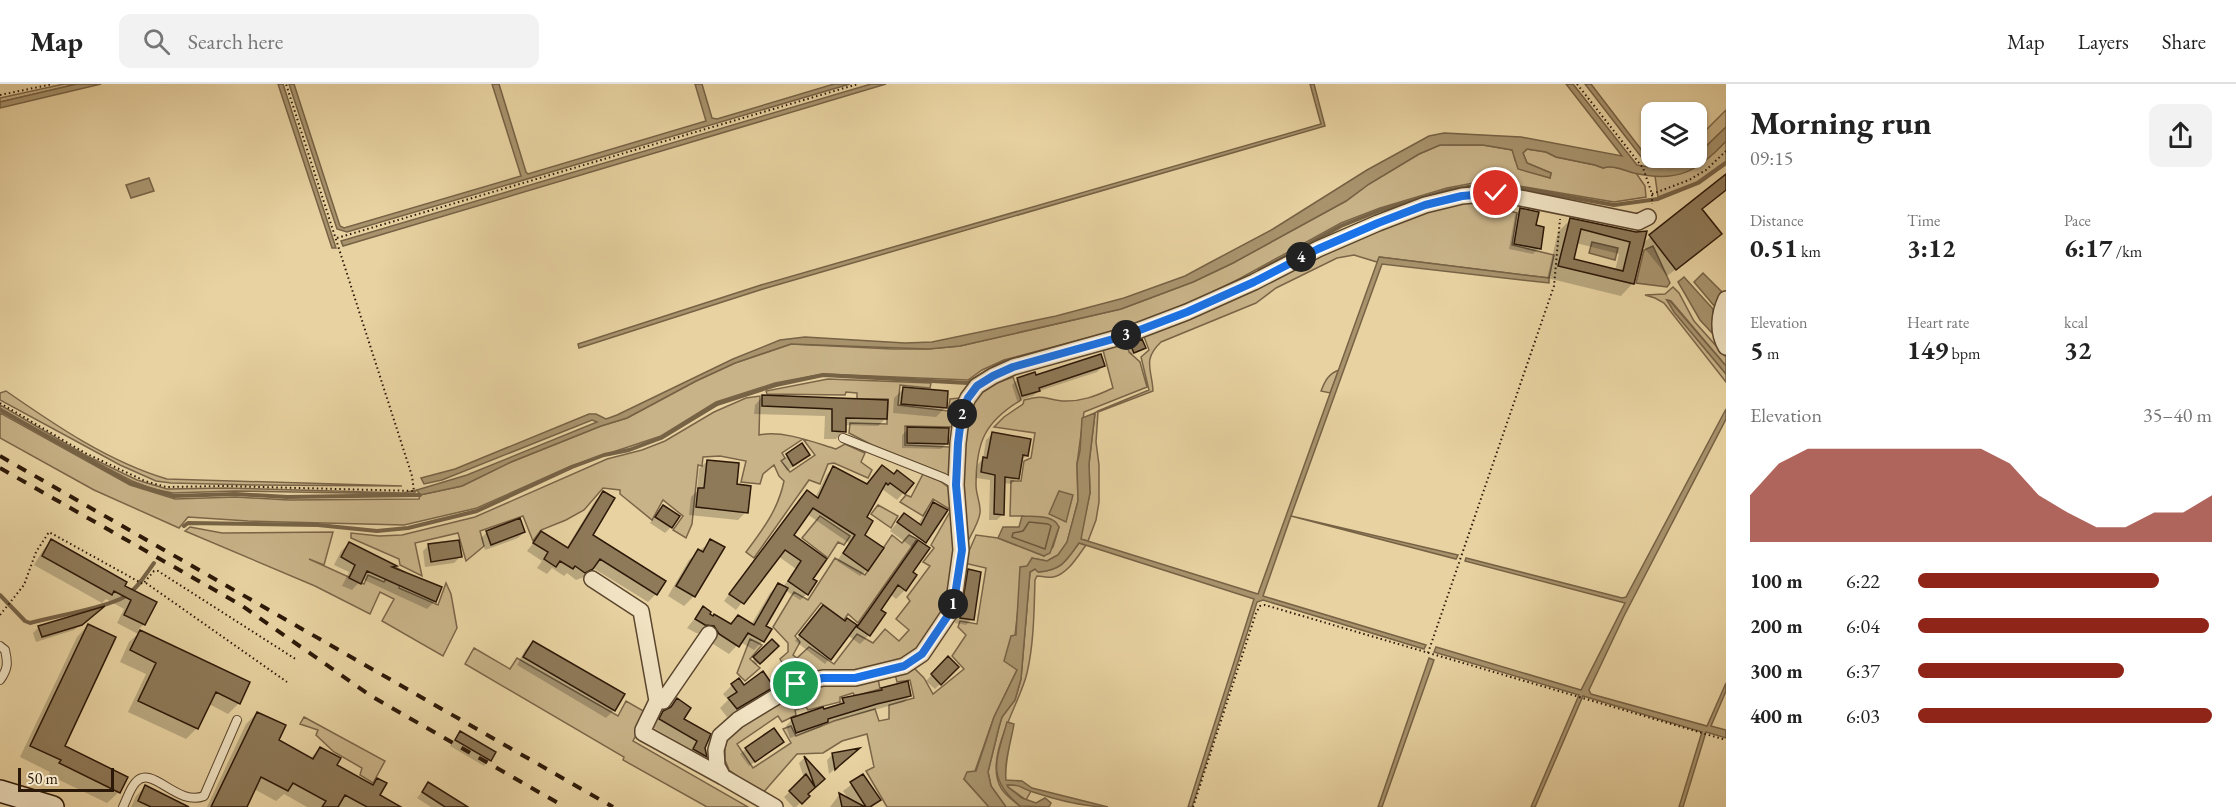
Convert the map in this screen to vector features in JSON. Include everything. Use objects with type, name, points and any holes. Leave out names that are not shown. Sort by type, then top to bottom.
[{"type":"main road","points":[[0,791],[53,807]]},
{"type":"street","points":[[723,777],[717,766],[716,750],[720,736],[738,720],[796,684],[823,678],[855,678],[904,666],[922,654],[953,608],[962,550],[956,485],[962,411],[977,386],[993,376],[1013,367],[1124,336],[1187,312],[1254,282],[1318,249],[1425,205],[1462,196],[1496,193],[1638,222],[1650,211]]},
{"type":"street","points":[[1726,299],[1719,320],[1726,347]]},
{"type":"street","points":[[592,579],[641,611],[657,701],[643,733],[775,807]]},
{"type":"street","points":[[657,701],[663,701],[709,634]]},
{"type":"lane","points":[[843,438],[944,478],[956,485]]},
{"type":"lane","points":[[0,646],[5,650],[8,663],[7,671],[0,680]]},
{"type":"lane","points":[[123,807],[135,782],[142,777],[149,777],[184,796],[196,799],[204,795],[237,720]]},
{"type":"path","points":[[0,95],[53,84]]},
{"type":"path","points":[[0,403],[85,453],[145,481],[166,487],[224,486],[414,491],[412,476],[286,84]]},
{"type":"path","points":[[337,238],[858,84]]},
{"type":"path","points":[[1577,84],[1643,168],[1652,194],[1650,211]]},
{"type":"path","points":[[1652,194],[1689,180],[1706,170],[1726,151]]},
{"type":"path","points":[[1428,653],[1554,286],[1561,207]]},
{"type":"path","points":[[0,615],[24,585],[36,552],[49,532],[144,583],[287,682]]},
{"type":"path","points":[[144,583],[154,571],[158,571],[297,660]]},
{"type":"path","points":[[1193,807],[1260,606],[1265,605],[1726,740]]},
{"type":"shaded area","points":[[64,84],[77,84],[0,102],[0,98]]},
{"type":"shaded area","points":[[1726,110],[1726,127],[1707,145],[1707,129]]},
{"type":"shaded area","points":[[1726,141],[1726,161],[1697,182],[1658,197],[1655,176],[1676,174],[1692,168],[1707,168],[1707,159]]},
{"type":"shaded area","points":[[1440,145],[1483,145],[1513,150],[1515,160],[1550,178],[1551,173],[1527,163],[1523,153],[1527,149],[1603,168],[1610,166],[1636,173],[1645,186],[1646,197],[1614,202],[1501,183],[1479,182],[1447,188],[1380,208],[1341,223],[1190,303],[1125,328],[1004,360],[982,370],[968,380],[823,374],[775,383],[716,402],[661,436],[571,466],[477,508],[404,525],[188,517],[179,528],[94,490],[0,438],[0,413],[130,485],[175,499],[236,497],[289,500],[419,499],[420,495],[462,486],[511,462],[627,418],[735,363],[791,344],[892,349],[960,346],[1121,309],[1193,282],[1233,263],[1346,201],[1369,184],[1419,154]]},
{"type":"shaded area","points":[[1472,199],[1508,201],[1507,210],[1517,213],[1512,245],[1554,255],[1549,278],[1380,257],[1377,262],[1354,255],[1337,258],[1276,288],[1256,303],[1161,342],[1155,348],[1150,360],[1153,391],[1098,412],[1096,442],[1099,465],[1099,502],[1096,520],[1088,541],[1080,539],[1090,493],[1089,464],[1095,413],[1149,390],[1141,357],[1149,350],[1143,334],[1380,225]]},
{"type":"shaded area","points":[[1673,287],[1679,293],[1694,321],[1726,357],[1726,366],[1671,301],[1667,300],[1726,374],[1726,382],[1664,303],[1645,295],[1665,294]]},
{"type":"shaded area","points":[[1126,343],[1129,352],[1140,362],[1147,387],[1084,412],[1077,464],[1078,501],[1067,543],[1058,555],[1047,561],[1032,558],[1018,609],[1015,635],[1017,670],[994,717],[975,771],[964,779],[989,807],[887,807],[866,771],[874,767],[867,734],[842,741],[823,753],[797,754],[762,794],[729,770],[725,760],[725,747],[729,735],[741,723],[803,690],[825,683],[878,678],[880,689],[855,696],[853,693],[840,697],[840,702],[808,710],[806,707],[795,710],[796,715],[782,722],[778,716],[737,744],[753,768],[791,743],[783,729],[791,726],[796,736],[834,721],[875,709],[879,721],[889,719],[889,705],[914,698],[910,680],[897,682],[895,674],[913,667],[924,678],[933,694],[964,669],[952,656],[966,635],[958,627],[960,621],[977,624],[986,568],[964,563],[976,535],[998,538],[1044,556],[1053,547],[1059,527],[1022,516],[1010,516],[1011,481],[1021,481],[1024,461],[1031,458],[1035,433],[994,427],[1023,404],[1024,400],[1041,397],[1076,401],[1113,388],[1103,350]]},
{"type":"shaded area","points":[[1339,370],[1330,393],[1321,391],[1327,378]]},
{"type":"shaded area","points":[[1013,377],[1021,400],[998,417],[980,445],[976,485],[980,513],[965,547],[961,457],[965,412],[983,388]]},
{"type":"shaded area","points":[[828,379],[931,383],[930,388],[900,385],[898,405],[948,411],[950,399],[959,398],[955,427],[905,426],[905,445],[949,447],[953,455],[952,475],[946,475],[872,445],[849,433],[850,423],[887,424],[888,399],[857,399],[857,393],[846,392],[845,395],[767,394],[766,391]]},
{"type":"shaded area","points":[[6,391],[103,453],[167,479],[402,486],[254,485],[156,481],[120,465],[0,400],[0,393]]},
{"type":"shaded area","points":[[760,396],[759,435],[788,435],[808,440],[836,449],[845,444],[865,453],[861,462],[872,470],[868,478],[834,463],[828,464],[820,484],[809,480],[754,558],[746,552],[774,510],[784,481],[774,465],[763,474],[760,484],[741,482],[746,461],[720,456],[703,457],[702,466],[698,465],[692,524],[686,538],[673,530],[683,516],[663,500],[652,520],[620,494],[620,490],[603,488],[584,510],[541,530],[533,541],[523,516],[480,531],[484,546],[466,561],[458,533],[415,543],[422,576],[400,565],[399,559],[351,538],[351,533],[379,536],[402,535],[475,517],[607,459],[665,441],[714,412],[746,398]],"holes":[[[803,439],[815,455],[790,472],[781,461],[785,458],[782,453]]]},
{"type":"shaded area","points":[[0,405],[85,455],[137,480],[167,489],[225,488],[403,493],[417,490],[414,493],[405,494],[235,491],[173,493],[153,489],[132,481],[80,454],[0,408]]},
{"type":"shaded area","points":[[923,474],[940,481],[952,490],[955,563],[943,609],[933,631],[911,658],[858,673],[793,682],[780,659],[788,652],[788,643],[773,627],[794,592],[808,600],[835,558],[865,575],[892,535],[902,543],[909,535],[917,539],[858,623],[848,614],[844,620],[821,603],[795,636],[800,642],[793,655],[797,658],[809,647],[834,664],[857,634],[873,643],[885,629],[899,641],[909,630],[896,619],[910,601],[907,597],[930,566],[923,562],[934,548],[931,545],[951,510],[933,499],[923,516],[900,502],[906,495],[911,497]]},
{"type":"shaded area","points":[[878,505],[898,516],[891,528],[871,514]]},
{"type":"shaded area","points":[[820,516],[850,536],[844,545],[838,542],[828,558],[802,538]]},
{"type":"shaded area","points":[[190,527],[222,533],[333,532],[324,565],[309,559],[364,584],[368,575],[384,582],[393,566],[405,572],[399,588],[438,605],[446,583],[451,594],[457,628],[443,656],[382,621],[394,599],[380,592],[370,614],[315,586],[185,531]]},
{"type":"shaded area","points":[[1079,543],[1086,545],[1063,573],[1051,577],[1037,576],[1035,580],[1032,639],[1027,673],[999,746],[996,761],[1001,788],[1021,807],[1006,807],[991,786],[988,772],[1002,717],[1015,700],[1021,679],[1030,572],[1035,569],[1039,572],[1058,567],[1067,560]]},
{"type":"shaded area","points":[[750,639],[762,645],[750,659],[760,668],[745,681],[737,673]]},
{"type":"shaded area","points":[[474,648],[510,669],[517,658],[618,716],[626,701],[647,713],[633,741],[748,807],[707,807],[623,760],[624,757],[465,664]]},
{"type":"shaded area","points":[[304,717],[385,761],[373,783],[360,775],[362,768],[334,752],[316,735],[318,730],[300,724]]},
{"type":"shaded area","points":[[1020,784],[1031,791],[1026,800],[1007,785]]},
{"type":"water","points":[[77,84],[101,84],[0,108],[0,102]]},
{"type":"water","points":[[278,84],[283,84],[336,248],[332,248]]},
{"type":"water","points":[[289,84],[294,84],[340,226],[344,228],[521,176],[492,84],[499,84],[528,174],[706,121],[695,84],[702,84],[712,118],[717,119],[834,84],[850,84],[347,232],[337,229]]},
{"type":"water","points":[[871,84],[886,84],[343,246],[341,241]]},
{"type":"water","points":[[1310,84],[1314,84],[1325,126],[763,289],[579,348],[578,344],[761,285],[1321,124]]},
{"type":"water","points":[[1566,84],[1573,84],[1641,168],[1694,168],[1674,175],[1649,176],[1615,167],[1603,168],[1527,149],[1523,153],[1527,163],[1551,173],[1550,178],[1518,169],[1512,150],[1483,145],[1440,145],[1419,154],[1369,184],[1346,201],[1233,263],[1193,282],[1121,309],[960,346],[928,349],[791,344],[735,363],[627,418],[511,462],[462,486],[420,495],[417,490],[467,475],[597,422],[592,420],[442,480],[424,484],[421,478],[455,469],[589,414],[596,414],[606,419],[617,415],[733,359],[780,340],[805,337],[905,343],[932,342],[1056,316],[1124,298],[1185,276],[1273,229],[1367,170],[1429,136],[1444,133],[1521,137],[1622,156]]},
{"type":"water","points":[[1585,84],[1591,84],[1641,149],[1641,157]]},
{"type":"water","points":[[1726,127],[1726,141],[1707,159],[1707,145]]},
{"type":"water","points":[[149,178],[154,191],[131,198],[126,185]]},
{"type":"water","points":[[1592,242],[1618,248],[1615,260],[1589,253]]},
{"type":"water","points":[[1653,246],[1670,283],[1667,287],[1636,283],[1644,250]]},
{"type":"water","points":[[1379,257],[1549,278],[1549,283],[1382,264],[1263,596],[1426,645],[1424,649],[1263,600],[1257,602],[1192,807],[1188,807],[1254,599],[1079,543],[1067,560],[1058,567],[1038,572],[1035,569],[1030,572],[1021,679],[1015,700],[1002,717],[988,772],[991,786],[1006,807],[989,807],[964,779],[967,772],[976,771],[994,717],[1017,670],[1004,661],[1011,636],[1016,635],[1020,567],[1027,566],[1032,558],[1047,561],[1058,555],[1067,542],[1078,501],[1077,464],[1082,418],[1095,413],[1089,464],[1090,493],[1081,539],[1258,594]]},
{"type":"water","points":[[1703,273],[1722,292],[1716,308],[1694,282]]},
{"type":"water","points":[[1684,277],[1713,309],[1712,333],[1700,320],[1678,282]]},
{"type":"water","points":[[1667,300],[1726,366],[1726,374],[1674,312]]},
{"type":"water","points":[[1726,409],[1726,419],[1624,616],[1589,690],[1591,694],[1707,726],[1726,683],[1726,691],[1711,726],[1726,730],[1726,738],[1706,732],[1683,807],[1679,807],[1702,732],[1583,696],[1535,807],[1531,807],[1579,695],[1434,652],[1436,647],[1581,690],[1625,603],[1465,561],[1466,558],[1622,598],[1626,597]]},
{"type":"water","points":[[1059,491],[1073,495],[1066,522],[1049,514]]},
{"type":"water","points":[[1022,516],[1048,518],[1056,523],[1059,527],[1050,553],[1044,556],[998,538],[1003,527],[1019,527]]},
{"type":"water","points":[[1291,516],[1458,555],[1456,559]]},
{"type":"water","points":[[1429,658],[1434,660],[1382,807],[1378,807]]},
{"type":"water","points":[[1007,722],[1014,724],[1007,759],[1006,780],[1022,781],[1032,788],[1108,807],[1070,802],[1018,786],[1007,785],[1022,798],[1036,803],[1045,798],[1051,803],[1049,807],[1020,806],[1002,787],[998,777],[997,758]]},
{"type":"building","points":[[1726,174],[1726,190],[1702,209],[1722,234],[1676,270],[1649,235]]},
{"type":"building","points":[[1520,208],[1539,212],[1536,225],[1544,227],[1541,249],[1514,244]]},
{"type":"building","points":[[1570,218],[1636,232],[1647,231],[1634,284],[1558,266]],"holes":[[[1581,229],[1630,242],[1623,271],[1574,259]]]},
{"type":"building","points":[[1142,339],[1146,348],[1134,353],[1130,344]]},
{"type":"building","points":[[1101,354],[1105,366],[1022,396],[1017,378],[1035,372],[1036,375]]},
{"type":"building","points":[[903,387],[948,391],[947,408],[901,404]]},
{"type":"building","points":[[762,395],[888,400],[887,419],[846,418],[846,432],[832,431],[832,409],[762,406]]},
{"type":"building","points":[[907,427],[949,428],[948,444],[907,443]]},
{"type":"building","points":[[992,432],[1031,439],[1028,456],[1023,455],[1019,479],[1005,477],[1004,515],[994,514],[995,475],[981,472],[983,457],[987,458]]},
{"type":"building","points":[[802,443],[810,455],[793,466],[786,454]]},
{"type":"building","points":[[707,460],[739,463],[737,484],[751,486],[748,513],[696,507],[698,488],[704,488]]},
{"type":"building","points":[[882,465],[894,474],[897,470],[914,483],[905,494],[890,483],[888,485],[886,483],[867,517],[873,521],[865,535],[884,548],[868,571],[843,553],[855,535],[813,508],[794,535],[827,559],[813,579],[817,581],[808,595],[788,581],[801,561],[785,550],[744,604],[729,594],[807,490],[818,498],[833,466],[867,484]]},
{"type":"building","points":[[603,491],[615,498],[593,535],[666,581],[657,595],[600,559],[593,569],[585,573],[575,566],[573,569],[560,561],[556,567],[544,559],[548,552],[533,543],[541,531],[568,548]]},
{"type":"building","points":[[933,502],[948,510],[926,543],[897,522],[904,513],[921,525]]},
{"type":"building","points":[[663,505],[680,516],[672,528],[655,517]]},
{"type":"building","points":[[520,518],[525,532],[491,545],[486,531]]},
{"type":"building","points":[[51,539],[127,582],[125,586],[157,602],[145,625],[124,615],[131,600],[114,591],[112,595],[42,556]]},
{"type":"building","points":[[710,539],[725,547],[695,597],[676,586],[698,549],[703,552]]},
{"type":"building","points":[[459,540],[462,557],[431,562],[428,544]]},
{"type":"building","points":[[918,540],[930,548],[913,572],[917,575],[906,591],[898,585],[881,610],[886,613],[870,636],[857,627]]},
{"type":"building","points":[[349,542],[397,566],[392,567],[442,587],[436,602],[367,571],[361,584],[349,578],[355,565],[341,557]]},
{"type":"building","points":[[968,569],[981,572],[974,620],[960,618]]},
{"type":"building","points":[[778,583],[788,588],[766,626],[772,629],[764,642],[748,633],[739,647],[719,634],[714,626],[705,625],[695,619],[703,606],[713,616],[714,614],[731,624],[738,615],[754,625]]},
{"type":"building","points":[[823,605],[845,621],[847,618],[857,625],[831,660],[799,635]]},
{"type":"building","points":[[105,606],[82,625],[42,637],[38,626]]},
{"type":"building","points":[[88,624],[116,637],[65,746],[128,777],[120,793],[59,763],[61,760],[30,746]]},
{"type":"building","points":[[140,630],[250,682],[240,704],[216,692],[198,729],[138,701],[156,663],[130,650]]},
{"type":"building","points":[[772,639],[779,646],[760,664],[753,657]]},
{"type":"building","points":[[533,641],[625,694],[615,711],[523,657]]},
{"type":"building","points":[[948,656],[959,667],[941,685],[931,674]]},
{"type":"building","points":[[763,671],[774,687],[737,709],[728,698],[737,692],[731,684],[739,678],[744,685]]},
{"type":"building","points":[[908,681],[911,696],[828,719],[828,722],[796,733],[791,718],[823,707],[824,709],[844,703],[842,698],[882,690],[881,688]]},
{"type":"building","points":[[677,698],[691,708],[684,719],[711,734],[705,748],[707,757],[693,749],[697,741],[659,719],[663,711],[671,707]]},
{"type":"building","points":[[257,712],[286,725],[279,740],[313,759],[320,747],[341,758],[337,765],[373,785],[377,778],[387,783],[380,795],[401,807],[367,807],[345,795],[338,807],[322,807],[326,801],[293,783],[288,791],[261,777],[247,807],[211,807]]},
{"type":"building","points":[[774,728],[784,742],[755,762],[745,748]]},
{"type":"building","points":[[460,731],[496,752],[491,761],[455,740]]},
{"type":"building","points":[[860,748],[839,766],[835,770],[832,753]]},
{"type":"building","points":[[804,756],[825,779],[808,794],[810,796],[802,804],[789,791],[806,774],[815,787]]},
{"type":"building","points":[[863,774],[881,800],[870,807],[866,807],[850,782]]},
{"type":"building","points":[[428,782],[468,807],[445,807],[422,792]]},
{"type":"building","points":[[145,785],[189,807],[151,807],[138,801]]},
{"type":"building","points":[[839,793],[865,807],[842,807]]},
{"type":"waterway","points":[[1259,271],[1341,226],[1381,210],[1450,190],[1480,185],[1519,188],[1614,205],[1658,199],[1698,183],[1726,163]]},
{"type":"waterway","points":[[184,526],[188,523],[318,525],[377,531],[408,528],[477,511],[572,467],[661,438],[717,404],[776,385],[823,375],[968,383],[1003,362],[1013,360]]},
{"type":"waterway","points":[[0,410],[130,483],[174,496],[420,495]]},
{"type":"waterway","points":[[0,595],[25,621],[30,623],[93,608],[126,596],[142,581],[154,563]]},
{"type":"railway","points":[[0,456],[613,807]]},
{"type":"railway","points":[[0,468],[241,605],[371,696],[565,807]]},
{"type":"route","points":[[796,684],[823,678],[855,678],[904,666],[922,654],[953,608],[962,550],[956,485],[958,443],[962,411],[977,386],[1013,367],[1124,336],[1187,312],[1254,282],[1318,249],[1425,205],[1462,196],[1496,193]]}]
